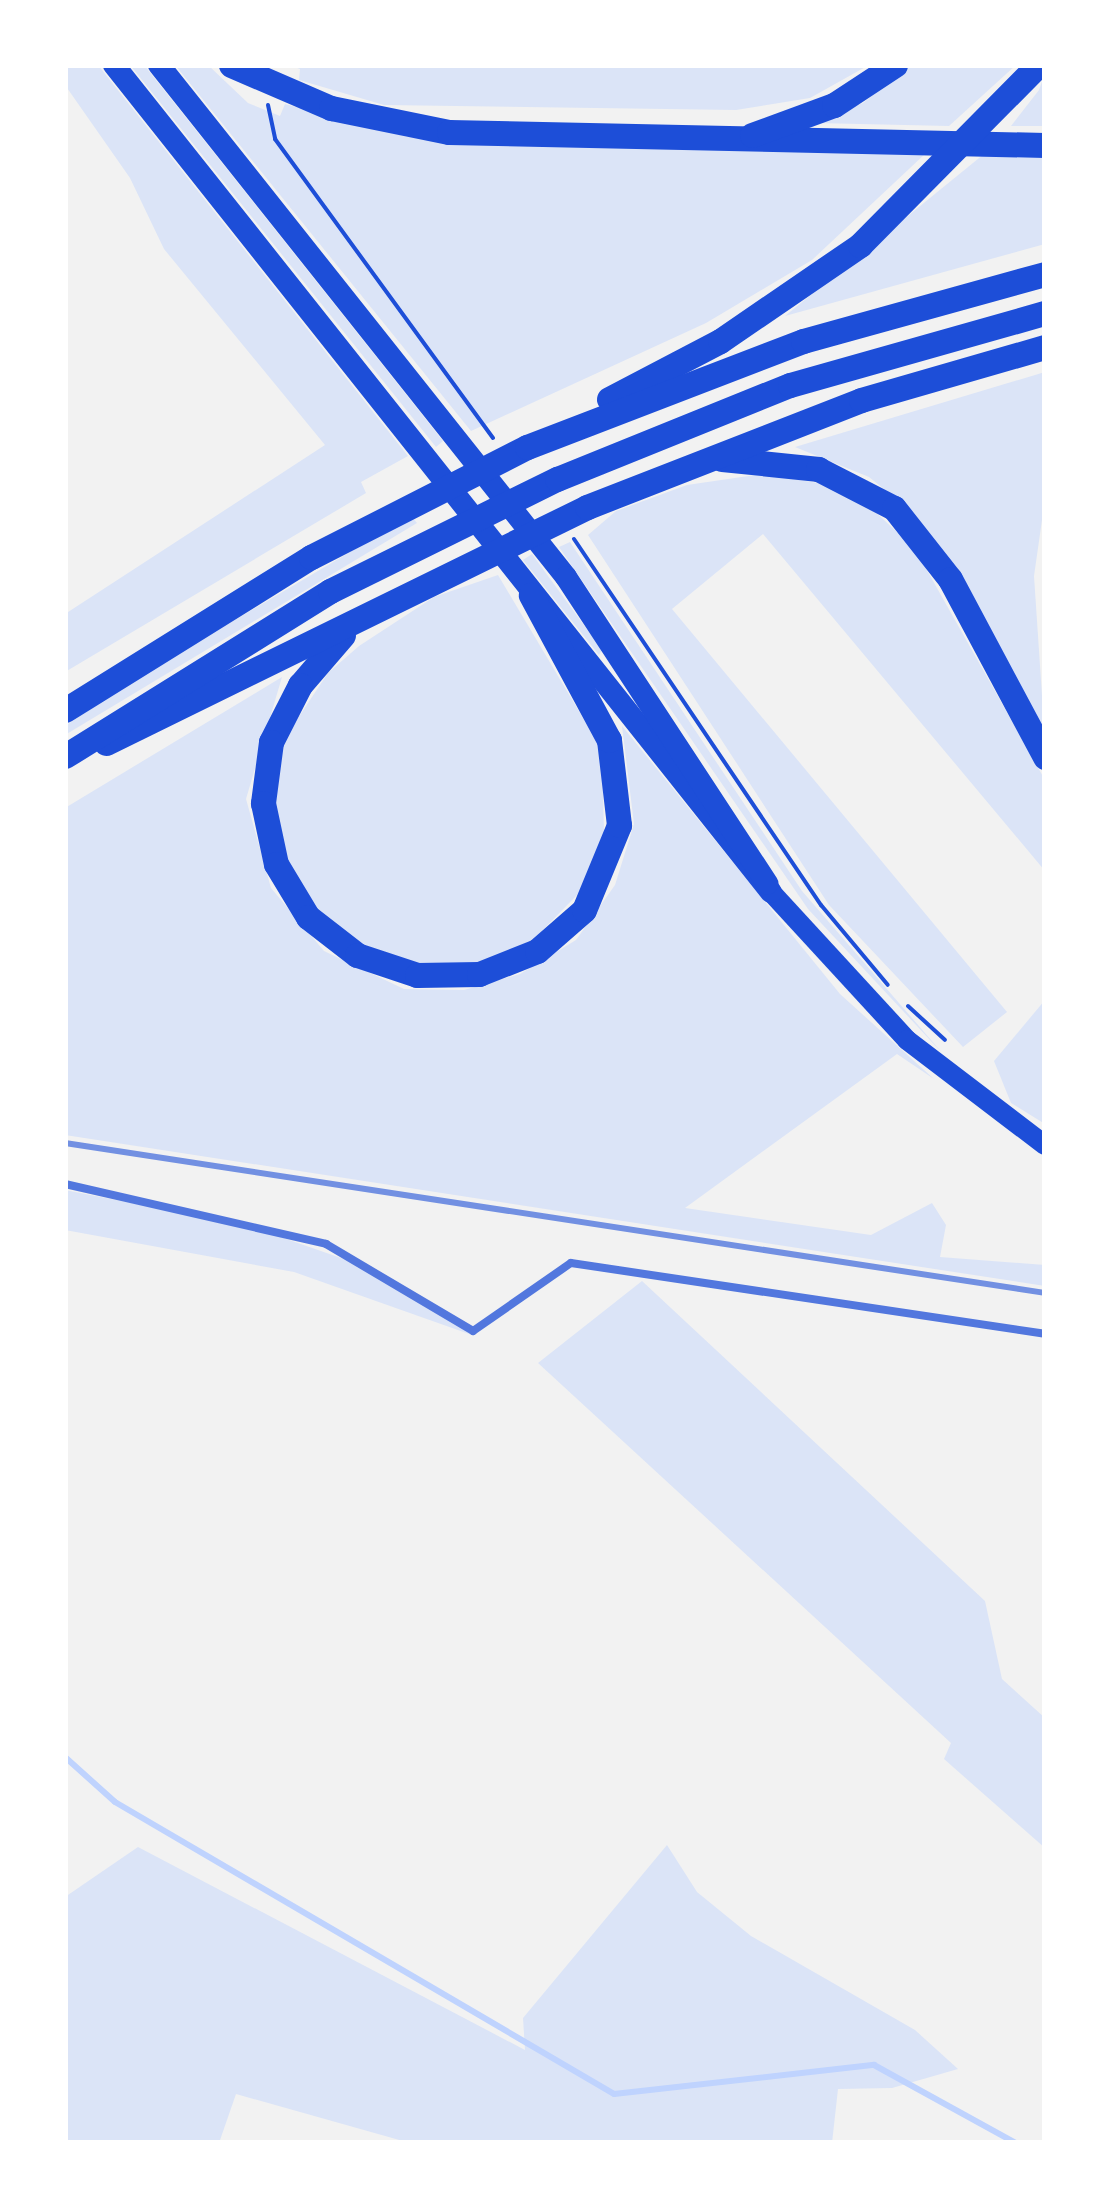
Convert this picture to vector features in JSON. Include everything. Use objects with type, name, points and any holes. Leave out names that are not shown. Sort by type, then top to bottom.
[{"type":"highway","points":[[114,65],[771,892]]},
{"type":"highway","points":[[159,65],[566,577],[754,854],[771,892]]},
{"type":"highway","points":[[742,140],[834,105],[894,65]]},
{"type":"highway","points":[[65,710],[405,506],[528,446],[797,293],[934,179],[1038,65]]},
{"type":"highway","points":[[232,66],[294,95],[449,132],[1045,145]]},
{"type":"highway","points":[[528,446],[802,341],[1045,274]]},
{"type":"highway","points":[[65,759],[213,657],[430,538],[557,479],[790,385],[1045,313]]},
{"type":"highway","points":[[65,759],[354,624],[587,507],[702,460],[1045,346]]},
{"type":"highway","points":[[702,460],[818,469],[894,508],[944,569],[1045,757]]},
{"type":"highway","points":[[354,624],[300,685],[272,742],[263,803],[276,864],[308,917],[358,955],[416,975],[479,974],[537,951],[584,910],[618,825],[609,740],[531,594]]},
{"type":"main road","points":[[771,892],[907,1040],[1045,1145]]},
{"type":"lane","points":[[65,1184],[326,1244],[473,1330],[570,1264],[1045,1334]]},
{"type":"path","points":[[275,140],[487,431]]},
{"type":"path","points":[[574,539],[821,905],[891,988]]},
{"type":"path","points":[[903,1002],[954,1048]]},
{"type":"shaded area","points":[[65,65],[98,65],[408,456],[361,482],[366,493],[65,672],[65,614],[325,445],[164,249],[130,178],[65,85]]},
{"type":"shaded area","points":[[130,65],[144,65],[443,441],[436,447]]},
{"type":"shaded area","points":[[175,65],[208,65],[248,103],[280,116],[285,104],[407,137],[926,153],[812,260],[706,323],[471,431]]},
{"type":"shaded area","points":[[289,65],[869,65],[810,98],[736,110],[384,105],[299,80],[300,69]]},
{"type":"shaded area","points":[[910,65],[1016,65],[949,126],[815,123],[863,103]]},
{"type":"shaded area","points":[[1045,73],[1045,126],[1011,126],[1039,90]]},
{"type":"shaded area","points":[[984,154],[1045,155],[1045,244],[785,316]]},
{"type":"shaded area","points":[[1045,372],[1045,499],[1034,576],[1045,740],[964,581],[914,513],[869,477],[795,447]]},
{"type":"shaded area","points":[[762,474],[818,483],[868,505],[915,549],[1045,780],[1045,871],[763,534],[672,609],[1007,1012],[963,1047],[829,905],[588,535],[616,511],[687,485]]},
{"type":"shaded area","points":[[411,516],[417,523],[65,735],[65,726],[145,673]]},
{"type":"shaded area","points":[[570,542],[802,891],[944,1055],[808,909],[559,547]]},
{"type":"shaded area","points":[[532,554],[602,650],[599,655],[523,560]]},
{"type":"shaded area","points":[[498,575],[602,750],[604,833],[580,892],[534,939],[478,965],[412,964],[362,947],[323,919],[288,863],[273,803],[282,742],[328,673],[359,646],[434,597]]},
{"type":"shaded area","points":[[282,677],[246,799],[271,888],[324,951],[404,989],[464,990],[520,974],[576,940],[615,885],[634,824],[622,726],[840,994],[934,1079],[897,1054],[685,1208],[871,1235],[932,1203],[946,1225],[940,1257],[1045,1265],[1045,1286],[65,1135],[65,808]]},
{"type":"shaded area","points":[[1045,1000],[1045,1124],[1011,1103],[994,1061]]},
{"type":"shaded area","points":[[65,1190],[249,1226],[364,1266],[472,1335],[294,1272],[65,1230]]},
{"type":"shaded area","points":[[642,1281],[985,1601],[1002,1679],[1045,1718],[1045,1848],[944,1759],[951,1743],[538,1363]]},
{"type":"shaded area","points":[[667,1845],[697,1892],[751,1936],[915,2030],[958,2069],[892,2088],[838,2089],[832,2143],[410,2143],[236,2094],[219,2143],[65,2143],[65,1897],[138,1847],[525,2050],[523,2018]]},
{"type":"waterway","points":[[65,1757],[115,1802],[614,2094],[874,2065],[1016,2143]]},
{"type":"railway","points":[[65,1143],[1045,1293]]}]
